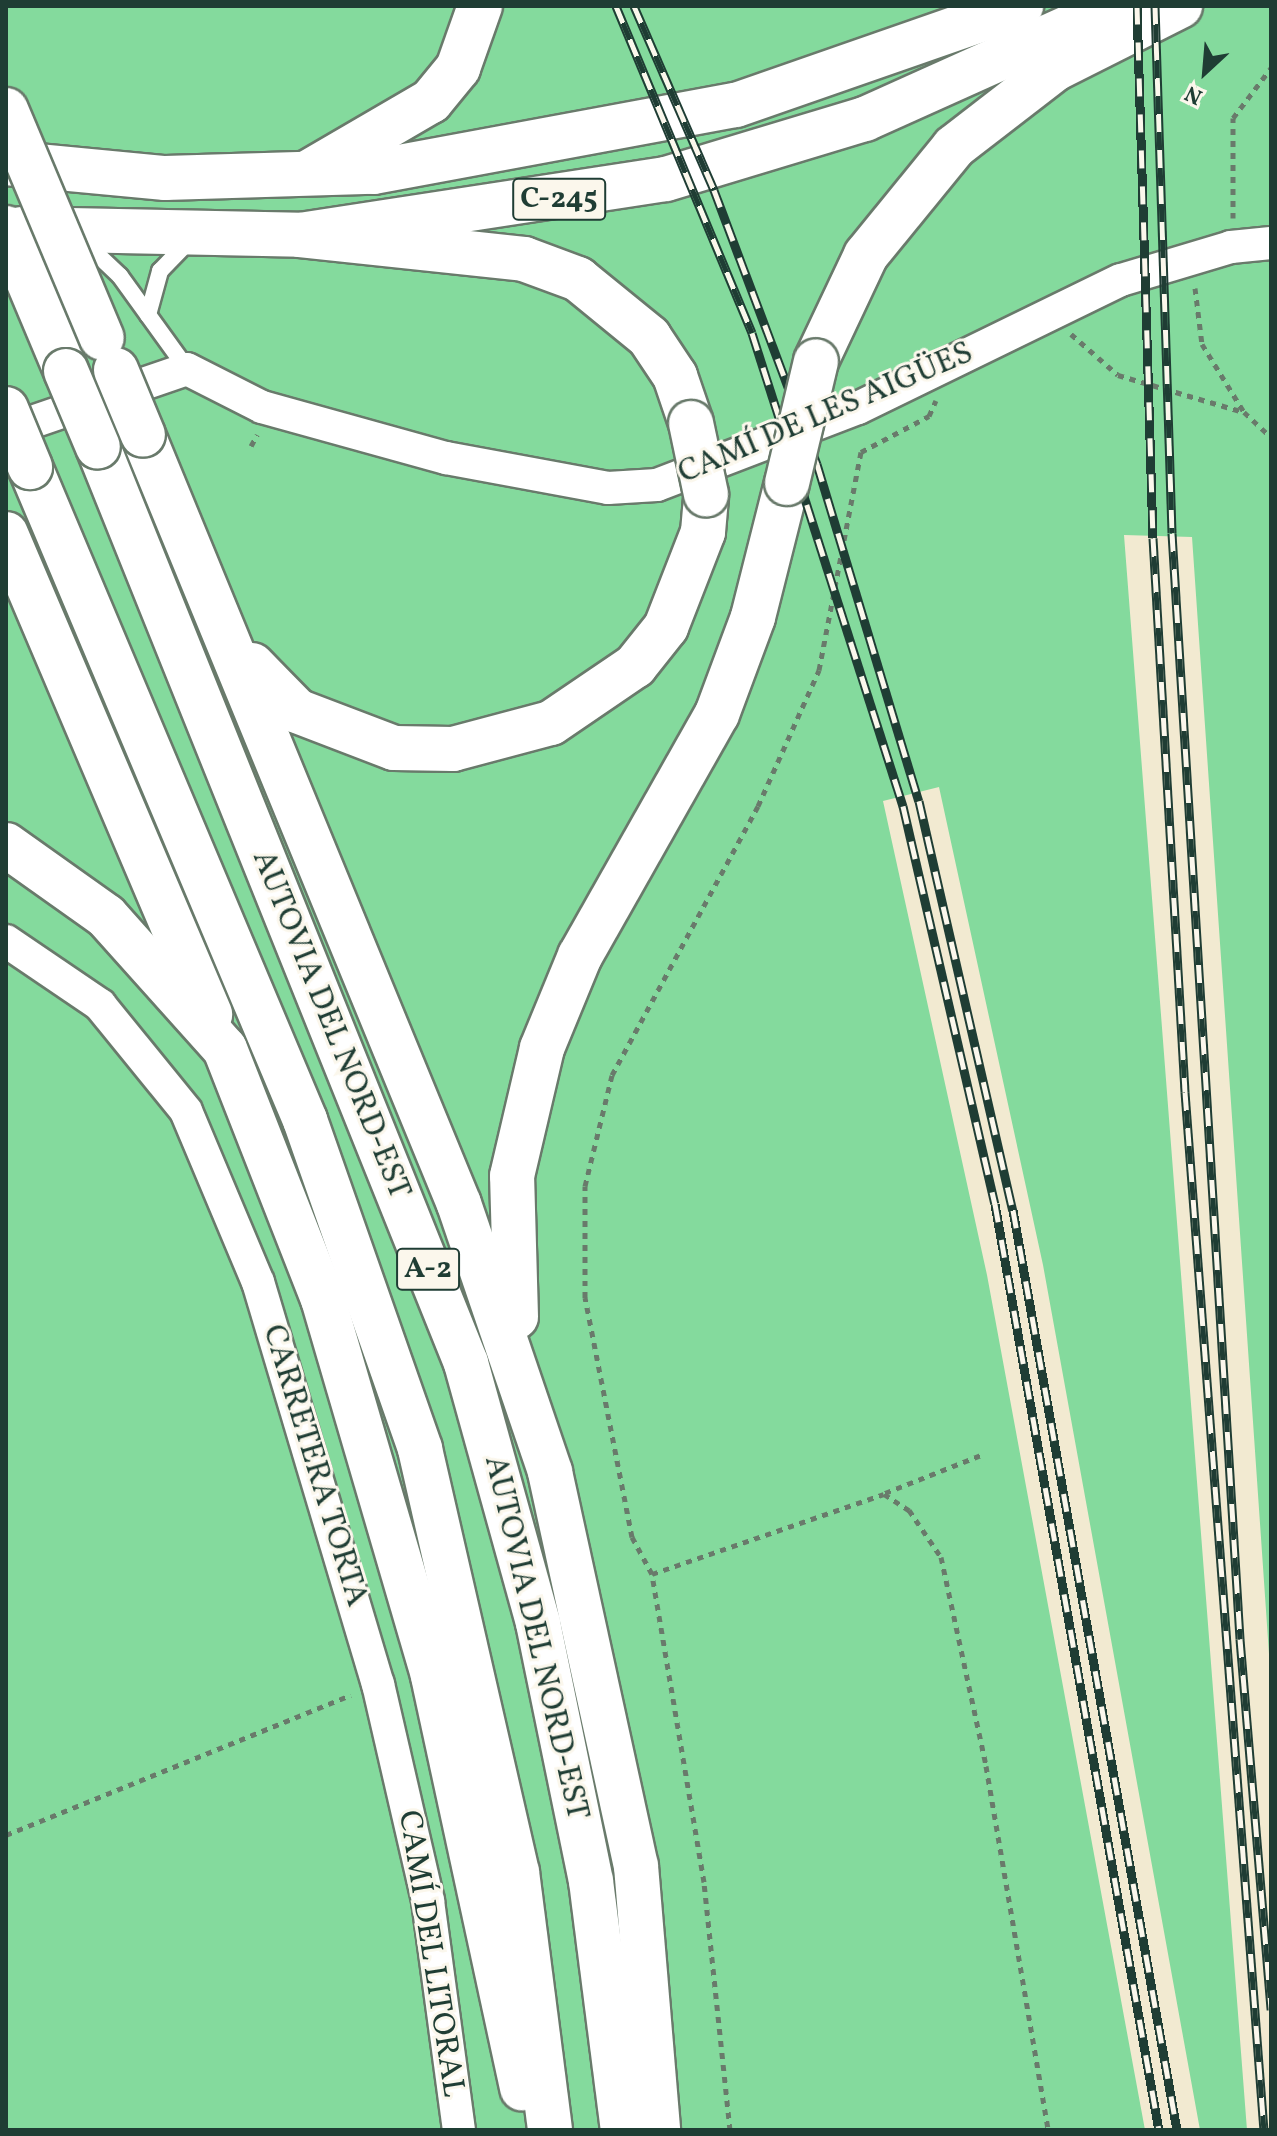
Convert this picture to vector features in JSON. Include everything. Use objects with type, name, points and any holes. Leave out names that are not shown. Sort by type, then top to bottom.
[{"type":"highway","points":[[309,172],[431,101],[458,68],[480,6]]},
{"type":"highway","name":"C-245","points":[[6,163],[165,178],[373,172],[543,146],[736,105],[1021,6]]},
{"type":"highway","name":"C-245","points":[[6,228],[193,237],[300,235],[582,195],[812,139],[958,83],[1116,6]]},
{"type":"highway","points":[[522,1383],[510,1205],[531,1083],[580,956],[726,693],[787,483],[816,361],[866,255],[954,147],[1055,69],[1180,6]]},
{"type":"highway","points":[[6,110],[232,642],[459,1204],[522,1383],[550,1472],[636,1866],[658,2130]]},
{"type":"highway","name":"AUTOVIA DEL NORD-EST","points":[[6,228],[98,447],[466,1363],[547,1668],[591,1881],[623,2130]]},
{"type":"highway","points":[[232,642],[297,711],[345,734],[394,748],[504,740],[597,697],[635,666],[666,627],[688,581],[706,494],[691,423],[675,376],[649,337],[578,279],[524,259],[300,235]]},
{"type":"highway","name":"AUTOVIA DEL NORD-EST","points":[[6,409],[305,1120],[416,1434],[491,1736],[522,1902],[550,2130]]},
{"type":"highway","points":[[6,534],[225,1049],[323,1299],[433,1676],[532,2130]]},
{"type":"highway","points":[[6,845],[106,916],[225,1049]]},
{"type":"street","name":"CAMÍ DE LES AIGÜES","points":[[187,369],[269,409],[446,458],[608,488],[657,485],[932,372],[1121,280],[1231,247],[1271,243]]},
{"type":"street","points":[[6,431],[187,369]]},
{"type":"street","name":"CARRETERA TORTA","points":[[6,941],[100,1005],[186,1111],[263,1296],[378,1684]]},
{"type":"street","name":"CAMÍ DEL LITORAL","points":[[378,1684],[428,1901],[459,2130]]},
{"type":"lane","points":[[75,233],[148,315],[187,369]]},
{"type":"lane","points":[[148,315],[160,271],[193,237]]},
{"type":"path","points":[[1231,247],[1238,186],[1233,118],[1271,68]]},
{"type":"path","points":[[1192,259],[1202,344],[1244,412],[1271,437]]},
{"type":"path","points":[[1049,315],[1118,375],[1244,412]]},
{"type":"path","points":[[730,2130],[704,1882],[652,1574],[632,1537],[585,1298],[585,1186],[612,1075],[758,806],[819,670],[861,452],[929,416],[937,400],[932,372]]},
{"type":"path","points":[[652,1574],[884,1494],[981,1455]]},
{"type":"path","points":[[884,1494],[909,1510],[941,1557],[989,1781],[1048,2130]]},
{"type":"path","points":[[6,1835],[378,1684]]},
{"type":"green space","points":[[6,6],[1271,8],[1271,1683],[1192,537],[1124,535],[1247,2130],[1200,2130],[1043,1265],[939,787],[883,801],[987,1275],[1145,2130],[6,2130]]},
{"type":"railway","points":[[616,6],[752,333],[903,806],[995,1204],[1159,2130]]},
{"type":"railway","points":[[634,6],[714,190],[817,464],[919,801],[1013,1210],[1177,2130]]},
{"type":"railway","points":[[1137,6],[1153,538],[1185,1092],[1264,2130]]},
{"type":"railway","points":[[1155,6],[1172,533],[1240,1639],[1271,2010]]}]
